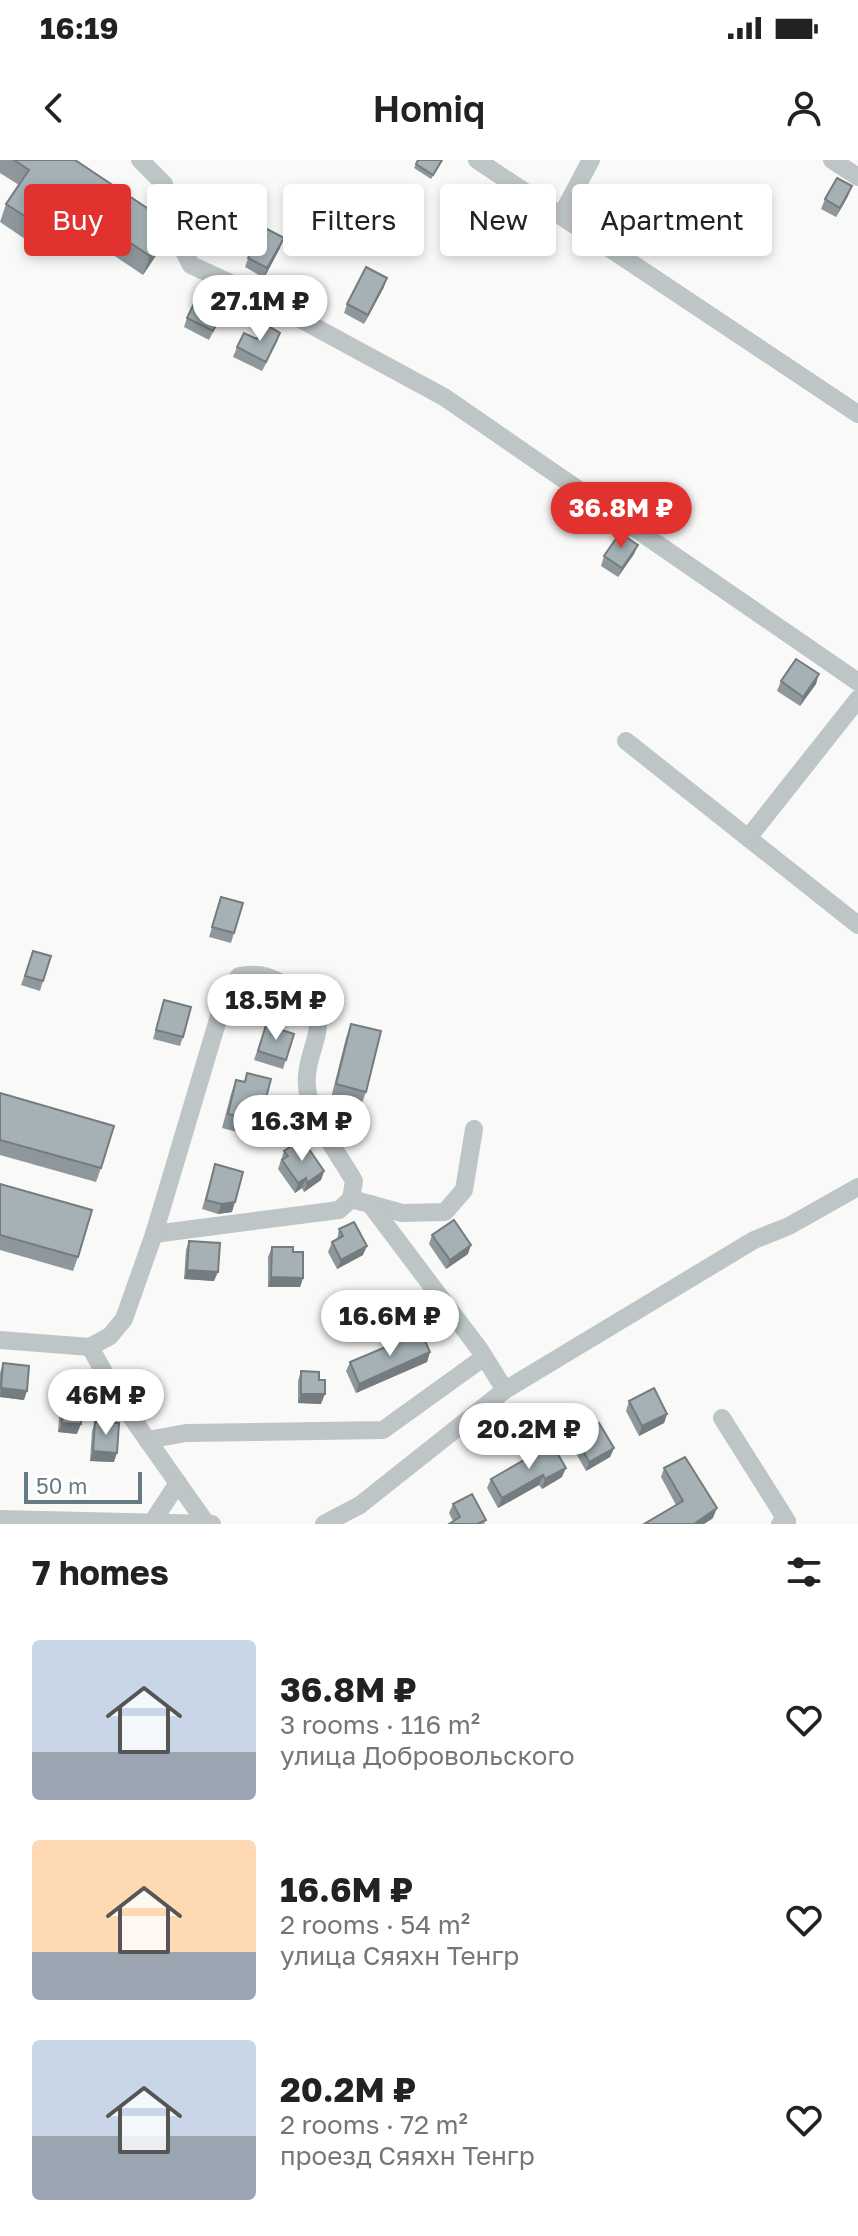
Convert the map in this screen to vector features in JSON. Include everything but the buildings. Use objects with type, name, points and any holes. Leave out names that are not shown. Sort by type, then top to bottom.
[{"type":"street","points":[[140,160],[164,184],[180,244],[191,265],[252,293],[444,397],[858,682]]},
{"type":"street","points":[[477,160],[858,414]]},
{"type":"street","points":[[561,216],[591,160]]},
{"type":"street","points":[[832,160],[858,177]]},
{"type":"street","points":[[748,838],[858,699]]},
{"type":"street","points":[[626,741],[858,925]]},
{"type":"street","points":[[0,1340],[90,1347],[110,1336],[124,1319],[154,1234],[225,996],[239,976],[261,972],[309,998],[318,1014],[317,1039],[306,1084],[311,1105],[354,1181],[351,1199],[339,1210],[154,1234]]},
{"type":"street","points":[[351,1199],[402,1213],[445,1212],[464,1190],[474,1129]]},
{"type":"street","points":[[324,1524],[360,1505],[505,1390],[590,1341],[642,1305],[858,1187]]},
{"type":"street","points":[[370,1204],[505,1390]]},
{"type":"street","points":[[90,1347],[120,1401],[209,1524]]},
{"type":"street","points":[[147,1440],[186,1433],[383,1430],[483,1358]]},
{"type":"street","points":[[722,1418],[785,1523]]},
{"type":"street","points":[[151,1523],[178,1483]]},
{"type":"street","points":[[0,1519],[209,1524]]}]
